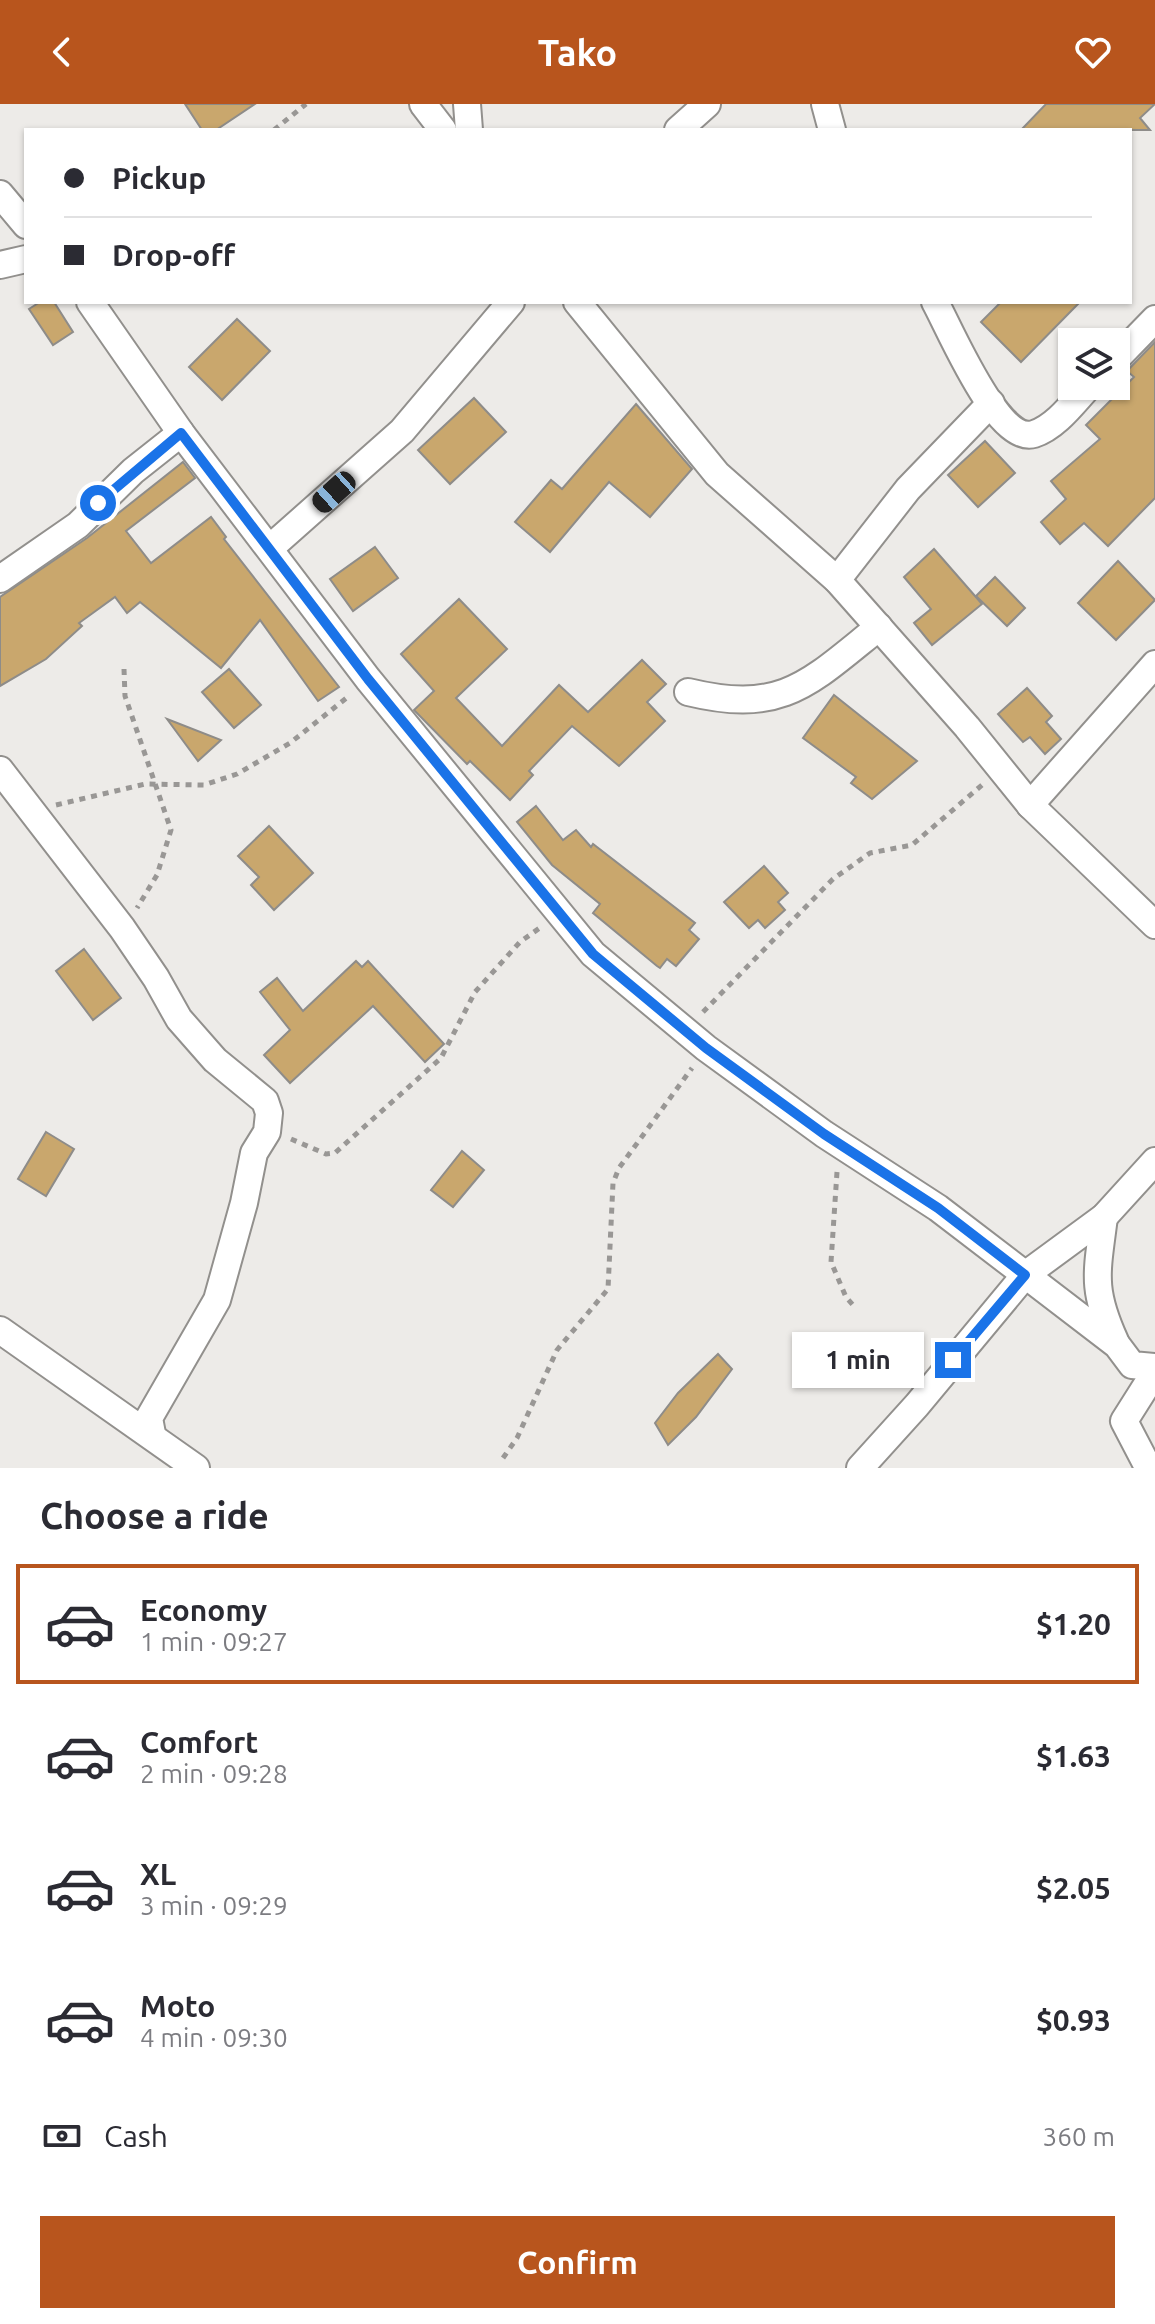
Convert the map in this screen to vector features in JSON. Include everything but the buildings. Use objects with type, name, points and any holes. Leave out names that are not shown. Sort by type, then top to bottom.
[{"type":"street","points":[[423,104],[441,128]]},
{"type":"street","points":[[467,104],[469,128]]},
{"type":"street","points":[[680,128],[707,104]]},
{"type":"street","points":[[825,104],[831,128]]},
{"type":"street","points":[[0,194],[24,223]]},
{"type":"street","points":[[0,265],[24,259]]},
{"type":"street","points":[[91,304],[181,433],[368,679],[558,916],[593,954],[706,1048],[839,1143],[938,1208],[1117,1345]]},
{"type":"street","points":[[270,548],[402,431],[509,304]]},
{"type":"street","points":[[579,304],[717,474],[837,580],[1030,805],[1155,925]]},
{"type":"street","points":[[936,304],[991,403],[1013,431],[1036,434],[1076,400]]},
{"type":"street","points":[[1130,345],[1155,319]]},
{"type":"street","points":[[837,580],[908,489],[991,403]]},
{"type":"street","points":[[0,579],[78,525],[133,471],[181,433]]},
{"type":"street","points":[[688,692],[718,699],[759,701],[786,694],[828,668],[879,627]]},
{"type":"street","points":[[1030,805],[1151,677]]},
{"type":"street","points":[[0,770],[122,928],[179,1019],[215,1060],[265,1101],[269,1113],[267,1132],[254,1153],[244,1203],[217,1300],[149,1418],[152,1434]]},
{"type":"street","points":[[860,1468],[1025,1275],[1104,1217],[1155,1161]]},
{"type":"street","points":[[1104,1217],[1097,1291],[1100,1308],[1117,1345],[1132,1365],[1155,1370],[1124,1421],[1147,1468],[1155,1464]]},
{"type":"street","points":[[0,1330],[152,1434],[196,1468]]},
{"type":"path","points":[[276,128],[306,104]]},
{"type":"path","points":[[122,928],[157,875],[171,830],[125,696],[124,669]]},
{"type":"path","points":[[33,813],[105,792],[157,784],[176,787],[204,785],[237,774],[290,743],[368,679]]},
{"type":"path","points":[[684,1030],[735,982],[799,911],[833,879],[870,853],[912,845],[958,808],[1000,768]]},
{"type":"path","points":[[267,1132],[301,1141],[326,1154],[335,1153],[441,1058],[475,992],[520,942],[558,916]]},
{"type":"path","points":[[503,1458],[517,1438],[557,1350],[608,1289],[612,1194],[619,1168],[706,1048]]},
{"type":"path","points":[[839,1143],[831,1262],[846,1297],[853,1305]]},
{"type":"route","points":[[98,503],[181,433],[368,679],[558,916],[593,954],[706,1048],[824,1134],[938,1208],[1025,1275],[953,1360]]}]
